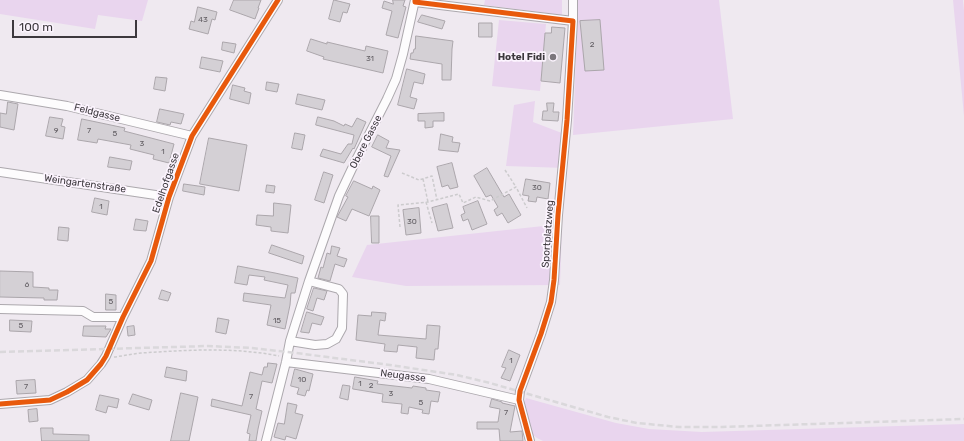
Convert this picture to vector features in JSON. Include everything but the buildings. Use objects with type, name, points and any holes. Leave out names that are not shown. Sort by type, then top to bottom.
[{"type":"street","name":"Edelhofgasse","points":[[0,404],[50,400],[87,380],[101,364],[151,261],[169,197],[192,136],[278,0]]},
{"type":"street","name":"Sportplatzweg","points":[[530,441],[519,400],[520,391],[551,302],[567,120],[574,0]]},
{"type":"street","points":[[415,1],[573,21]]},
{"type":"street","name":"Obere Gasse","points":[[266,441],[287,360],[290,341],[310,281],[339,196],[388,99],[396,79],[415,1]]},
{"type":"street","name":"Feldgasse","points":[[0,94],[67,106],[192,136]]},
{"type":"street","name":"Weingartenstraße","points":[[0,172],[169,197]]},
{"type":"street","points":[[290,341],[315,345],[326,344],[336,339],[342,328],[343,294],[339,289],[310,281]]},
{"type":"street","points":[[0,309],[83,311],[93,317],[123,318]]},
{"type":"street","name":"Neugasse","points":[[287,360],[429,379],[519,400]]},
{"type":"path","points":[[505,170],[516,187],[526,208]]},
{"type":"path","points":[[402,173],[419,180],[432,176],[437,200]]},
{"type":"path","points":[[423,179],[432,223]]},
{"type":"path","points":[[400,227],[398,204],[427,202],[459,194],[463,202],[476,198],[490,201],[516,187]]},
{"type":"path","points":[[106,356],[115,357],[140,353],[216,350],[263,353],[280,356],[287,360]]},
{"type":"shaded area","points":[[0,0],[148,0],[142,21],[98,15],[95,29],[0,14]]},
{"type":"shaded area","points":[[485,0],[562,0],[562,15],[484,5]]},
{"type":"shaded area","points":[[578,0],[719,0],[733,119],[573,135]]},
{"type":"shaded area","points":[[953,0],[963,0],[964,116]]},
{"type":"shaded area","points":[[499,20],[546,24],[540,91],[492,86]]},
{"type":"shaded area","points":[[535,101],[533,122],[567,135],[565,168],[506,166],[514,105]]},
{"type":"shaded area","points":[[562,224],[560,285],[406,286],[352,277],[367,245]]},
{"type":"shaded area","points":[[526,398],[616,423],[649,429],[702,432],[964,424],[964,441],[543,441],[533,435],[524,403]]},
{"type":"railway","points":[[0,352],[208,346],[252,348],[457,375],[608,417],[637,423],[679,427],[722,427],[964,419]]},
{"type":"cycle path","points":[[0,404],[50,400],[87,380],[101,364],[151,261],[169,197],[192,136],[278,0]]},
{"type":"cycle path","points":[[415,0],[415,2],[573,21],[567,120],[551,302],[520,391],[519,400],[530,441]]},
{"type":"place","name":"Hotel Fidi","points":[[553,57]]}]
